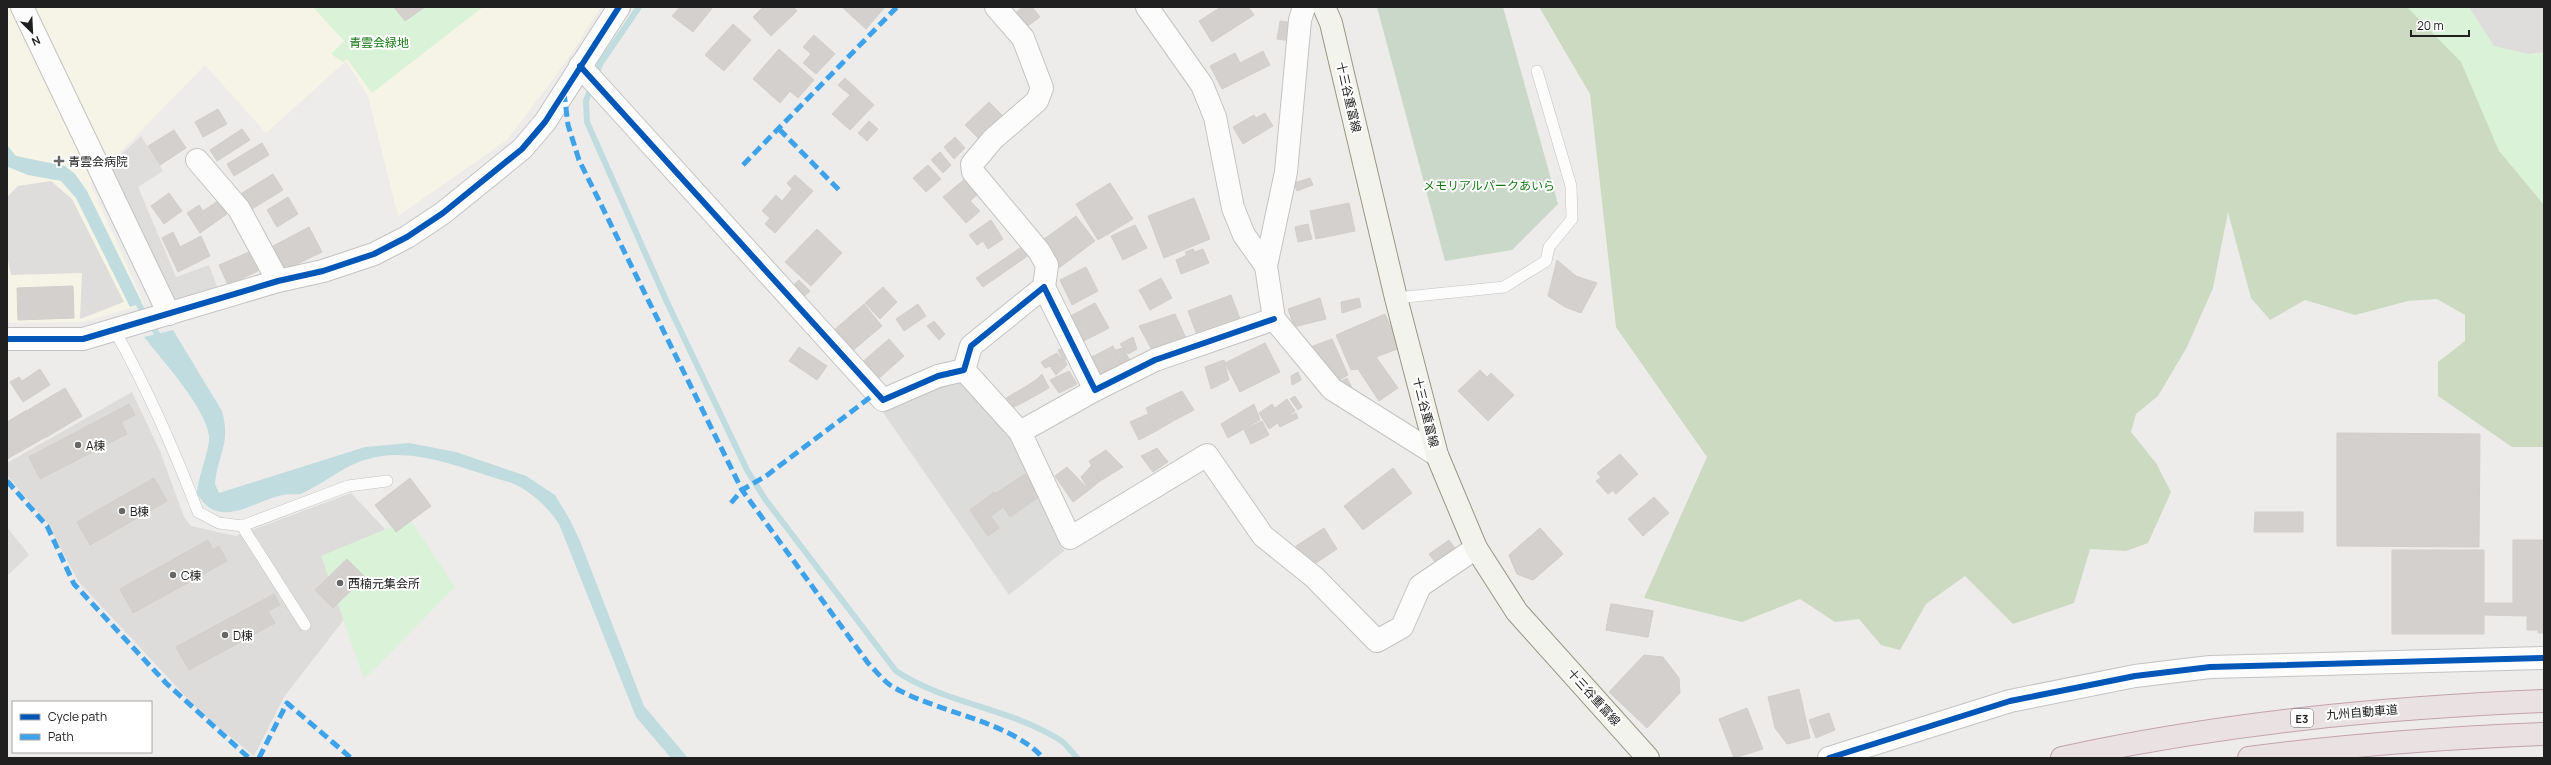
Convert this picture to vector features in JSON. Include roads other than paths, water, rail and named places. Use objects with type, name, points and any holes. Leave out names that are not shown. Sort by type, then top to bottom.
[{"type":"highway","name":"九州自動車道","points":[[2062,758],[2113,747],[2225,728],[2336,714],[2430,706],[2544,701]]},
{"type":"highway","points":[[2249,758],[2338,746],[2432,738],[2544,734]]},
{"type":"main road","name":"十三谷重富線","points":[[1324,7],[1331,23],[1396,298],[1437,455],[1476,548],[1517,612],[1648,758]]},
{"type":"street","points":[[22,7],[169,314]]},
{"type":"street","points":[[7,339],[83,339],[278,281],[324,271],[374,254],[407,237],[443,213],[522,149],[545,122],[582,70],[619,7]]},
{"type":"street","points":[[996,7],[1023,38],[1042,88],[1037,101],[993,139],[972,164],[973,172],[1039,251],[1047,265],[1044,287],[1095,390]]},
{"type":"street","points":[[1148,7],[1202,85],[1215,117],[1233,208],[1244,235],[1266,266]]},
{"type":"street","points":[[1304,7],[1300,20],[1286,172],[1266,266],[1274,319],[1332,389],[1437,455]]},
{"type":"street","points":[[582,70],[883,400],[938,376],[964,370]]},
{"type":"street","points":[[197,160],[239,209],[278,281]]},
{"type":"street","points":[[964,370],[972,346],[1044,287]]},
{"type":"street","points":[[1020,432],[1095,390],[1155,360],[1274,319]]},
{"type":"street","points":[[964,370],[1020,432],[1070,538],[1208,455],[1263,536],[1314,577],[1377,641],[1402,627],[1420,586],[1476,548]]},
{"type":"street","points":[[1829,758],[2010,701],[2135,676],[2210,667],[2544,658]]},
{"type":"lane","points":[[1396,298],[1504,287],[1546,261],[1549,247],[1572,219],[1571,193],[1537,71]]},
{"type":"lane","points":[[122,328],[149,394],[171,442],[198,512],[219,523],[242,526],[348,486],[387,481]]},
{"type":"lane","points":[[242,526],[305,625]]},
{"type":"water","points":[[7,145],[16,156],[65,166],[75,174],[87,191],[142,303],[130,307],[76,198],[61,181],[28,175],[8,167]]},
{"type":"water","points":[[173,330],[222,411],[225,441],[215,484],[219,493],[365,447],[409,443],[456,452],[526,476],[555,495],[570,520],[580,541],[644,706],[688,758],[671,758],[636,717],[559,524],[542,503],[517,485],[462,467],[431,459],[399,455],[383,456],[360,461],[301,494],[283,495],[237,511],[215,511],[205,505],[197,493],[199,479],[209,442],[206,425],[192,398],[144,337]]},
{"type":"waterway","points":[[596,76],[600,64],[639,7]]},
{"type":"waterway","points":[[592,85],[586,101],[587,122],[666,300],[747,470],[765,499],[896,671],[935,691],[1020,720],[1041,729],[1060,740],[1077,758]]},
{"type":"waterway","points":[[134,297],[161,340]]},
{"type":"place","name":"青雲会病院","points":[[59,161]]},
{"type":"place","name":"A棟","points":[[78,445]]},
{"type":"place","name":"B棟","points":[[122,511]]},
{"type":"place","name":"C棟","points":[[173,575]]},
{"type":"place","name":"西楠元集会所","points":[[340,583]]},
{"type":"place","name":"D棟","points":[[225,635]]},
{"type":"park label","name":"青雲会緑地","points":[[379,42]]},
{"type":"park label","name":"メモリアルパークあいら","points":[[1489,185]]}]
